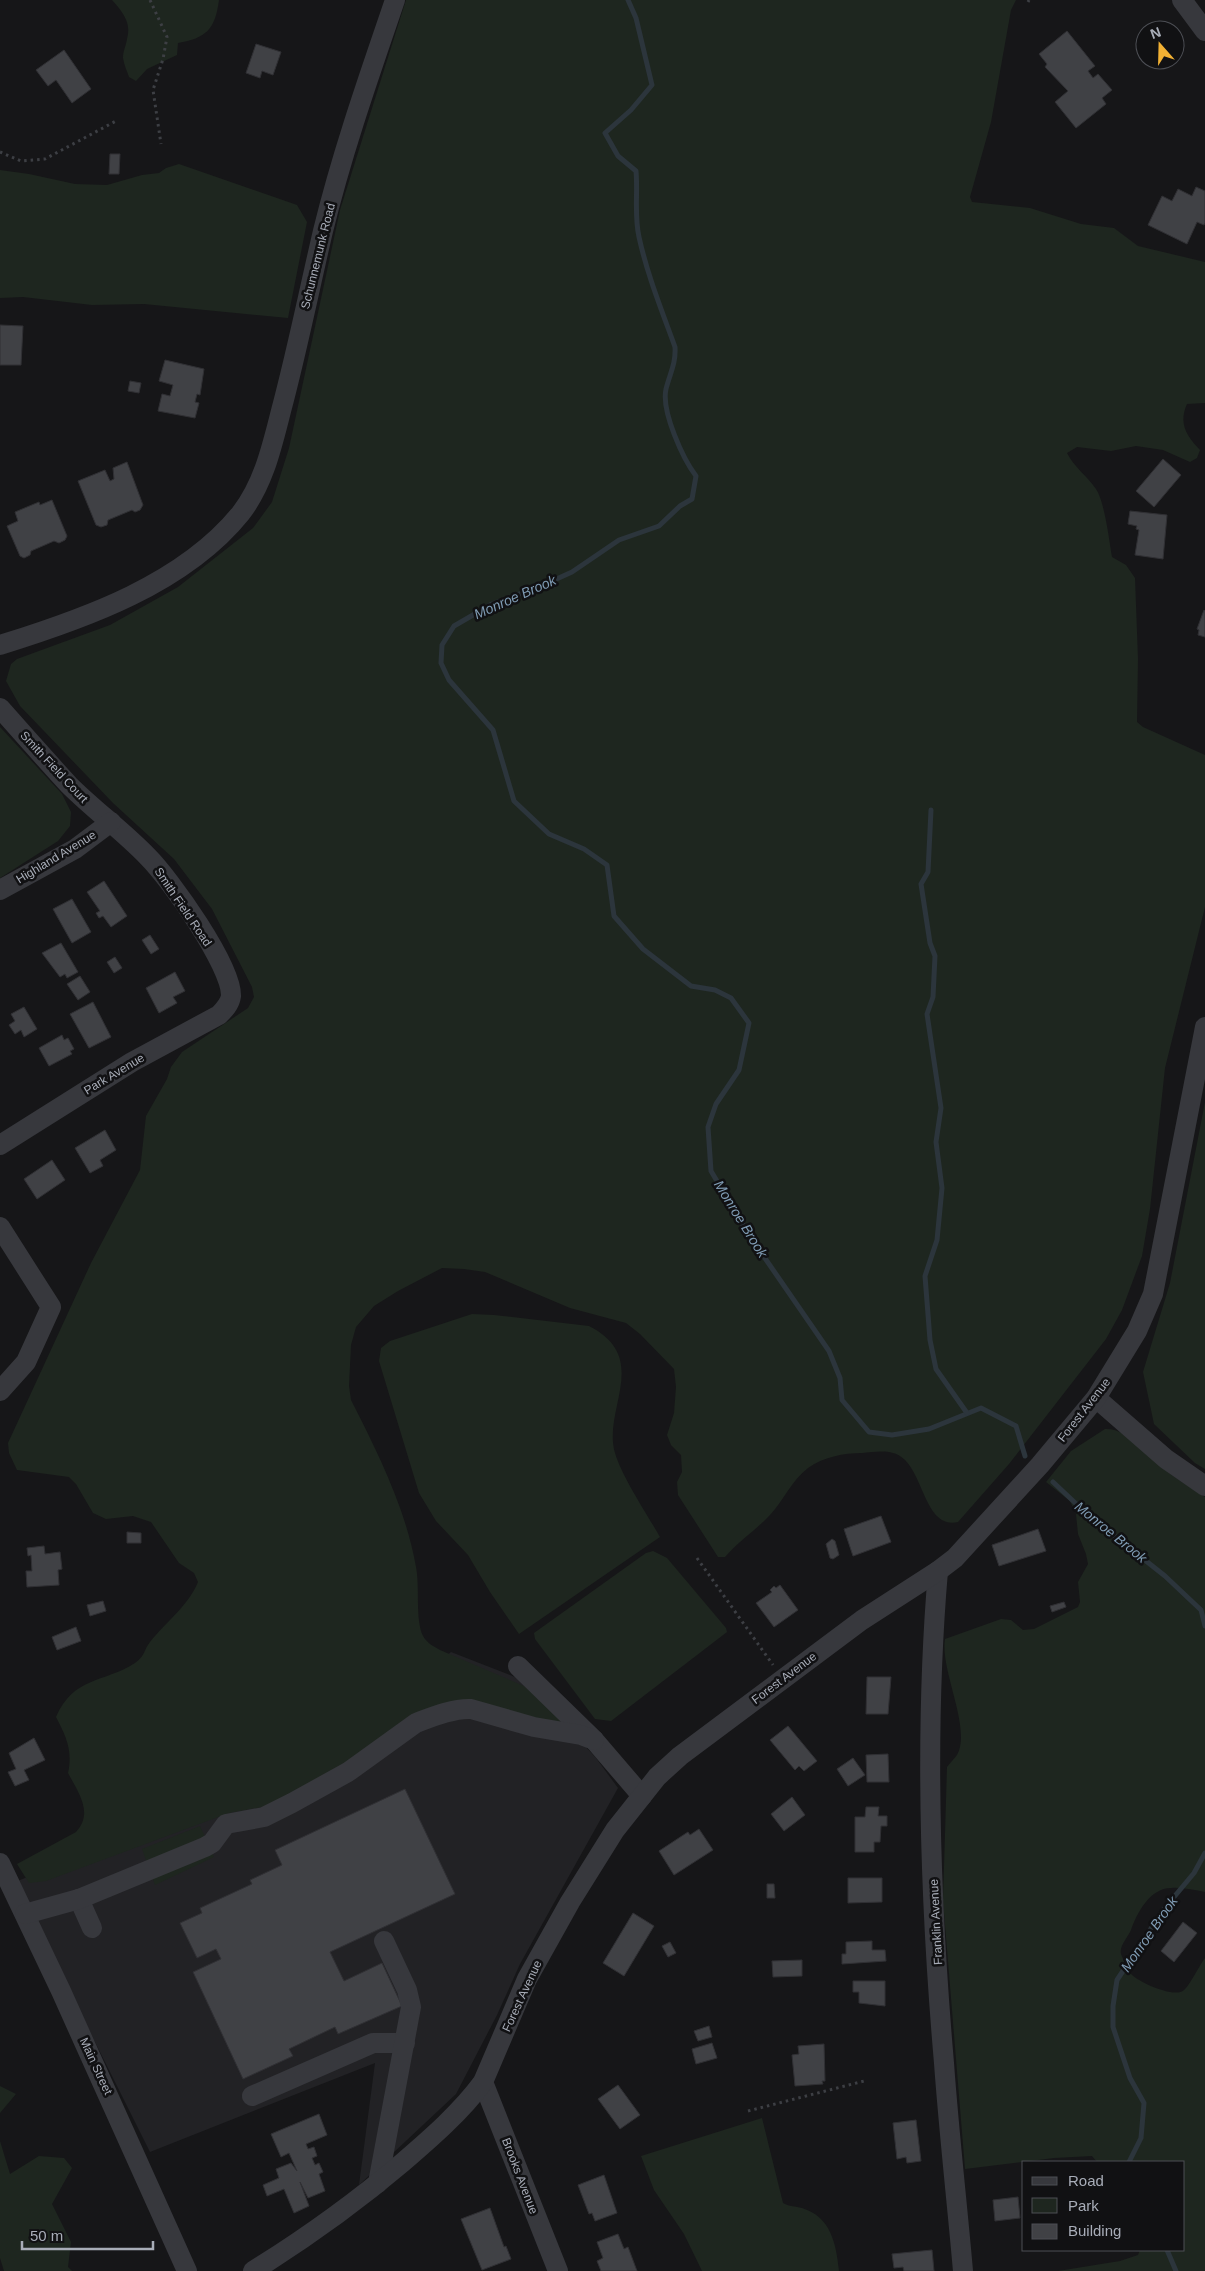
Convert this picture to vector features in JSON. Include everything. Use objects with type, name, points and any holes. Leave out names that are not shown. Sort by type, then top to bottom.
[{"type":"street","name":"Schunnemunk Road","points":[[0,645],[78,620],[154,582],[206,546],[242,511],[267,463],[288,386],[324,229],[372,68],[395,0]]},
{"type":"street","points":[[1182,0],[1205,31]]},
{"type":"street","name":"Smith Field Court","points":[[0,708],[70,785],[111,822]]},
{"type":"street","name":"Highland Avenue","points":[[0,890],[75,849],[111,822]]},
{"type":"street","name":"Smith Field Road","points":[[111,822],[150,859],[196,922],[224,972],[231,994],[228,1005]]},
{"type":"street","name":"Park Avenue","points":[[0,1145],[132,1062],[212,1019],[228,1005]]},
{"type":"street","name":"Forest Avenue","points":[[253,2271],[312,2234],[378,2183],[466,2104],[483,2082],[532,1971],[608,1842],[657,1777],[680,1756],[783,1678],[884,1605],[955,1558],[1040,1466],[1096,1398],[1137,1331],[1153,1294],[1205,1027]]},
{"type":"street","points":[[0,1226],[51,1307],[26,1362],[0,1391]]},
{"type":"street","points":[[1096,1398],[1166,1458],[1205,1486]]},
{"type":"street","name":"Franklin Avenue","points":[[938,1571],[931,1716],[933,1870],[943,2058],[963,2271]]},
{"type":"street","points":[[518,1666],[594,1740],[642,1796]]},
{"type":"street","points":[[25,1914],[79,1899],[210,1844],[221,1829],[229,1823],[256,1819],[279,1810],[348,1772],[426,1719],[463,1709],[471,1709],[525,1725],[581,1735],[594,1740]]},
{"type":"street","name":"Main Street","points":[[0,1863],[120,2119],[187,2271]]},
{"type":"street","points":[[79,1899],[92,1928]]},
{"type":"street","points":[[378,2183],[411,2007],[410,2000],[384,1940]]},
{"type":"street","points":[[252,2096],[373,2043],[405,2043]]},
{"type":"street","name":"Brooks Avenue","points":[[483,2082],[558,2271]]},
{"type":"path","points":[[150,0],[167,37],[154,90],[161,144]]},
{"type":"path","points":[[0,152],[21,161],[45,158],[116,120]]},
{"type":"path","points":[[697,1558],[783,1678]]},
{"type":"path","points":[[748,2112],[864,2081]]},
{"type":"shaded area","points":[[451,1652],[523,1680],[596,1758],[618,1788],[520,1964],[497,2015],[456,2094],[359,2185],[375,2063],[150,2152],[15,1882],[310,1765]]},
{"type":"green space","points":[[112,0],[219,0],[215,19],[208,31],[196,38],[178,43],[177,55],[147,69],[136,81],[129,77],[123,58],[128,33],[127,23]]},
{"type":"green space","points":[[406,0],[1016,0],[1011,10],[991,122],[970,197],[972,202],[1030,208],[1081,224],[1114,228],[1138,246],[1205,262],[1205,403],[1187,404],[1183,418],[1188,435],[1200,450],[1197,458],[1190,462],[1163,450],[1136,446],[1111,451],[1077,447],[1067,453],[1099,495],[1112,557],[1126,565],[1135,578],[1138,659],[1137,722],[1143,727],[1205,755],[1205,907],[1165,1068],[1150,1209],[1142,1256],[1122,1310],[1106,1339],[1009,1464],[958,1522],[946,1522],[937,1516],[911,1468],[903,1459],[893,1453],[874,1452],[841,1455],[820,1461],[802,1473],[770,1515],[725,1557],[718,1557],[678,1495],[677,1482],[682,1472],[681,1455],[671,1445],[667,1435],[674,1413],[676,1387],[674,1369],[640,1334],[626,1323],[570,1308],[485,1272],[442,1268],[398,1291],[374,1306],[356,1327],[351,1345],[349,1386],[351,1400],[381,1461],[405,1524],[416,1567],[418,1612],[423,1636],[440,1650],[524,1686],[566,1723],[545,1721],[480,1703],[349,1764],[273,1805],[229,1813],[46,1881],[29,1883],[17,1864],[76,1832],[84,1817],[80,1795],[68,1773],[70,1758],[68,1744],[56,1717],[63,1704],[81,1687],[139,1660],[150,1642],[189,1599],[198,1582],[194,1573],[179,1563],[151,1522],[133,1516],[106,1519],[93,1513],[76,1484],[69,1477],[17,1470],[9,1453],[8,1443],[91,1263],[140,1170],[146,1116],[167,1079],[171,1067],[182,1052],[248,1008],[254,997],[252,987],[212,909],[174,859],[113,803],[20,706],[6,681],[11,664],[17,659],[110,625],[178,587],[253,528],[272,502],[289,448],[340,210]]},
{"type":"green space","points":[[179,164],[297,205],[307,222],[288,318],[144,304],[92,305],[23,297],[0,298],[0,170],[75,184],[107,185],[142,175],[159,173],[166,168]]},
{"type":"green space","points":[[0,727],[62,794],[71,812],[70,826],[58,841],[0,878]]},
{"type":"green space","points":[[1205,1102],[1205,1469],[1195,1463],[1154,1424],[1143,1372],[1170,1283]]},
{"type":"green space","points":[[472,1314],[589,1326],[608,1339],[618,1353],[621,1369],[621,1385],[614,1420],[613,1437],[615,1453],[629,1484],[660,1537],[519,1634],[490,1592],[468,1555],[436,1521],[419,1493],[379,1361],[381,1348],[390,1341]]},
{"type":"green space","points":[[1105,1429],[1123,1433],[1140,1445],[1169,1473],[1205,1497],[1205,1892],[1175,1888],[1163,1889],[1157,1892],[1141,1909],[1122,1945],[1121,1954],[1132,1975],[1149,1985],[1173,1992],[1179,1992],[1186,1988],[1205,1958],[1205,2271],[1058,2271],[1120,2261],[1138,2255],[1140,2251],[1185,2251],[1185,2161],[1096,2161],[1092,2156],[1022,2161],[965,2169],[943,1900],[947,1767],[957,1755],[961,1744],[961,1730],[947,1667],[945,1639],[1001,1619],[1011,1620],[1023,1630],[1034,1629],[1078,1607],[1080,1602],[1078,1582],[1088,1564],[1078,1534],[1076,1514],[1070,1501],[1046,1482],[1071,1451]]},
{"type":"green space","points":[[653,1551],[667,1558],[726,1628],[727,1632],[611,1721],[595,1719],[535,1639],[534,1633],[646,1553]]},
{"type":"green space","points":[[200,1826],[214,1857],[155,1885],[142,1849]]},
{"type":"green space","points":[[0,2086],[16,2094],[0,2113]]},
{"type":"green space","points":[[762,2118],[783,2203],[812,2212],[826,2225],[834,2241],[839,2271],[702,2271],[684,2234],[654,2190],[641,2156]]},
{"type":"green space","points":[[0,2141],[10,2174],[39,2156],[64,2158],[72,2168],[52,2204],[71,2242],[68,2267],[72,2271],[4,2271],[0,2258]]},
{"type":"building","points":[[1067,31],[1095,66],[1088,71],[1093,78],[1098,74],[1112,90],[1102,98],[1106,104],[1076,128],[1055,102],[1068,91],[1045,67],[1047,64],[1039,54]]},
{"type":"building","points":[[256,44],[281,52],[273,75],[262,71],[260,78],[246,73]]},
{"type":"building","points":[[64,50],[91,89],[72,103],[56,80],[48,86],[36,70]]},
{"type":"building","points":[[110,154],[120,154],[119,174],[109,174]]},
{"type":"building","points":[[1196,187],[1205,191],[1205,223],[1204,225],[1197,222],[1187,244],[1148,225],[1162,196],[1172,201],[1178,189],[1192,196]]},
{"type":"building","points":[[0,325],[23,326],[21,365],[0,365]]},
{"type":"building","points":[[165,360],[204,369],[200,395],[197,394],[195,402],[199,403],[195,418],[158,411],[162,394],[170,396],[173,385],[159,381]]},
{"type":"building","points":[[130,381],[141,383],[139,393],[128,391]]},
{"type":"building","points":[[1163,459],[1181,475],[1154,507],[1136,491]]},
{"type":"building","points":[[127,462],[143,505],[140,510],[135,512],[132,510],[108,520],[107,525],[101,527],[96,525],[78,481],[105,470],[110,481],[114,479],[113,468]]},
{"type":"building","points":[[52,500],[67,536],[65,540],[59,543],[54,541],[31,551],[30,555],[24,558],[20,556],[7,526],[18,521],[15,512],[39,502],[40,505]]},
{"type":"building","points":[[1130,511],[1167,515],[1163,559],[1135,555],[1139,530],[1136,529],[1137,526],[1128,524]]},
{"type":"building","points":[[1204,610],[1205,637],[1198,635],[1199,630],[1197,629]]},
{"type":"building","points":[[104,881],[127,916],[111,927],[103,916],[99,918],[96,913],[100,911],[87,892]]},
{"type":"building","points":[[72,899],[91,932],[72,943],[53,909]]},
{"type":"building","points":[[150,935],[159,949],[151,954],[142,940]]},
{"type":"building","points":[[61,943],[78,972],[67,978],[65,974],[60,977],[42,953]]},
{"type":"building","points":[[115,957],[122,968],[114,973],[107,962]]},
{"type":"building","points":[[175,972],[185,991],[173,997],[177,1003],[159,1013],[146,988]]},
{"type":"building","points":[[80,976],[90,992],[78,1000],[67,984]]},
{"type":"building","points":[[93,1002],[111,1037],[89,1048],[70,1014]]},
{"type":"building","points":[[24,1007],[37,1029],[24,1037],[21,1030],[15,1034],[9,1025],[15,1021],[11,1014]]},
{"type":"building","points":[[62,1035],[64,1040],[68,1038],[74,1049],[70,1051],[72,1054],[49,1066],[39,1048]]},
{"type":"building","points":[[105,1130],[116,1150],[100,1160],[103,1166],[90,1173],[75,1148]]},
{"type":"building","points":[[52,1160],[65,1180],[37,1199],[24,1179]]},
{"type":"building","points":[[881,1516],[891,1542],[853,1556],[844,1529]]},
{"type":"building","points":[[1038,1529],[1046,1551],[999,1566],[992,1545]]},
{"type":"building","points":[[127,1532],[141,1533],[141,1543],[127,1543]]},
{"type":"building","points":[[832,1539],[835,1541],[839,1555],[833,1559],[830,1558],[826,1544]]},
{"type":"building","points":[[44,1546],[45,1554],[60,1552],[62,1569],[58,1570],[59,1585],[27,1587],[26,1571],[32,1571],[31,1555],[28,1556],[27,1548]]},
{"type":"building","points":[[780,1585],[798,1610],[774,1627],[756,1603],[772,1592],[770,1590],[774,1586],[776,1588]]},
{"type":"building","points":[[103,1601],[106,1611],[90,1616],[87,1605]]},
{"type":"building","points":[[1064,1602],[1066,1607],[1052,1612],[1050,1606]]},
{"type":"building","points":[[76,1627],[81,1641],[57,1650],[52,1637]]},
{"type":"building","points":[[867,1677],[891,1677],[888,1714],[866,1714]]},
{"type":"building","points":[[788,1726],[817,1761],[804,1771],[799,1766],[795,1770],[770,1740]]},
{"type":"building","points":[[34,1738],[45,1760],[24,1770],[29,1780],[15,1786],[8,1772],[16,1769],[9,1753]]},
{"type":"building","points":[[888,1754],[889,1782],[867,1782],[866,1755]]},
{"type":"building","points":[[853,1758],[865,1775],[848,1786],[837,1769]]},
{"type":"building","points":[[405,1789],[455,1894],[330,1952],[344,1981],[382,1963],[402,2006],[338,2034],[335,2027],[289,2049],[293,2056],[243,2079],[193,1972],[221,1959],[216,1949],[197,1958],[180,1923],[202,1913],[200,1908],[252,1884],[250,1880],[282,1865],[275,1850]]},
{"type":"building","points":[[792,1797],[805,1815],[784,1831],[771,1814]]},
{"type":"building","points":[[866,1807],[879,1807],[878,1816],[887,1816],[887,1826],[881,1826],[880,1842],[874,1842],[874,1852],[855,1852],[855,1817],[865,1817]]},
{"type":"building","points":[[699,1829],[713,1850],[674,1875],[659,1851],[688,1832],[690,1835]]},
{"type":"building","points":[[848,1878],[882,1878],[882,1902],[848,1903]]},
{"type":"building","points":[[767,1884],[774,1884],[775,1898],[767,1898]]},
{"type":"building","points":[[633,1913],[654,1926],[624,1976],[603,1963]]},
{"type":"building","points":[[1183,1922],[1197,1933],[1174,1962],[1161,1951]]},
{"type":"building","points":[[872,1941],[872,1950],[885,1950],[886,1961],[842,1964],[842,1954],[846,1954],[846,1942]]},
{"type":"building","points":[[670,1942],[676,1953],[668,1957],[662,1946]]},
{"type":"building","points":[[802,1960],[802,1976],[773,1977],[772,1961]]},
{"type":"building","points":[[853,1981],[885,1981],[885,2006],[859,2003],[859,1992],[853,1992]]},
{"type":"building","points":[[709,2026],[712,2037],[698,2041],[694,2031]]},
{"type":"building","points":[[712,2043],[717,2058],[696,2064],[692,2049]]},
{"type":"building","points":[[824,2044],[825,2081],[822,2081],[823,2084],[795,2086],[792,2055],[799,2054],[798,2046]]},
{"type":"building","points":[[618,2085],[640,2115],[620,2129],[598,2099]]},
{"type":"building","points":[[319,2114],[327,2135],[306,2144],[308,2149],[314,2147],[317,2156],[312,2158],[315,2165],[319,2163],[323,2172],[319,2174],[325,2191],[308,2198],[300,2182],[309,2206],[294,2213],[284,2189],[267,2196],[263,2185],[279,2178],[276,2169],[291,2163],[297,2171],[289,2153],[281,2157],[271,2134]]},
{"type":"building","points":[[916,2120],[921,2161],[907,2163],[906,2157],[897,2159],[893,2123]]},
{"type":"building","points":[[604,2175],[617,2213],[595,2221],[592,2213],[589,2214],[578,2185]]},
{"type":"building","points":[[1018,2197],[1020,2218],[995,2221],[993,2200]]},
{"type":"building","points":[[490,2208],[504,2247],[506,2246],[511,2259],[482,2270],[461,2219]]},
{"type":"building","points":[[618,2234],[624,2249],[628,2247],[637,2271],[601,2271],[597,2261],[603,2258],[597,2242]]},
{"type":"building","points":[[932,2250],[934,2271],[904,2271],[903,2267],[894,2268],[892,2254]]},
{"type":"waterway","name":"Monroe Brook","points":[[628,0],[636,18],[652,85],[631,110],[605,133],[618,156],[636,171],[637,220],[642,251],[650,279],[675,347],[674,364],[665,398],[670,422],[679,447],[696,476],[692,499],[680,506],[659,526],[619,540],[572,572],[492,604],[454,626],[442,645],[441,663],[449,680],[493,730],[514,801],[549,834],[584,849],[607,865],[614,916],[643,949],[691,986],[715,990],[731,998],[749,1023],[739,1070],[716,1104],[708,1127],[711,1171],[749,1235],[829,1351],[840,1378],[842,1400],[869,1432],[892,1435],[929,1429],[981,1408],[1016,1426],[1025,1456]]},
{"type":"waterway","points":[[931,810],[928,872],[921,884],[930,943],[935,956],[933,997],[927,1014],[941,1108],[936,1142],[942,1188],[937,1240],[925,1276],[930,1340],[936,1369],[967,1413]]},
{"type":"waterway","name":"Monroe Brook","points":[[1053,1482],[1088,1515],[1165,1576],[1201,1610],[1205,1626]]},
{"type":"waterway","name":"Monroe Brook","points":[[1130,2161],[1141,2138],[1144,2103],[1130,2078],[1113,2027],[1113,2006],[1117,1980],[1164,1909],[1194,1873],[1205,1853]]},
{"type":"waterway","name":"Monroe Brook","points":[[1167,2251],[1176,2271]]}]
